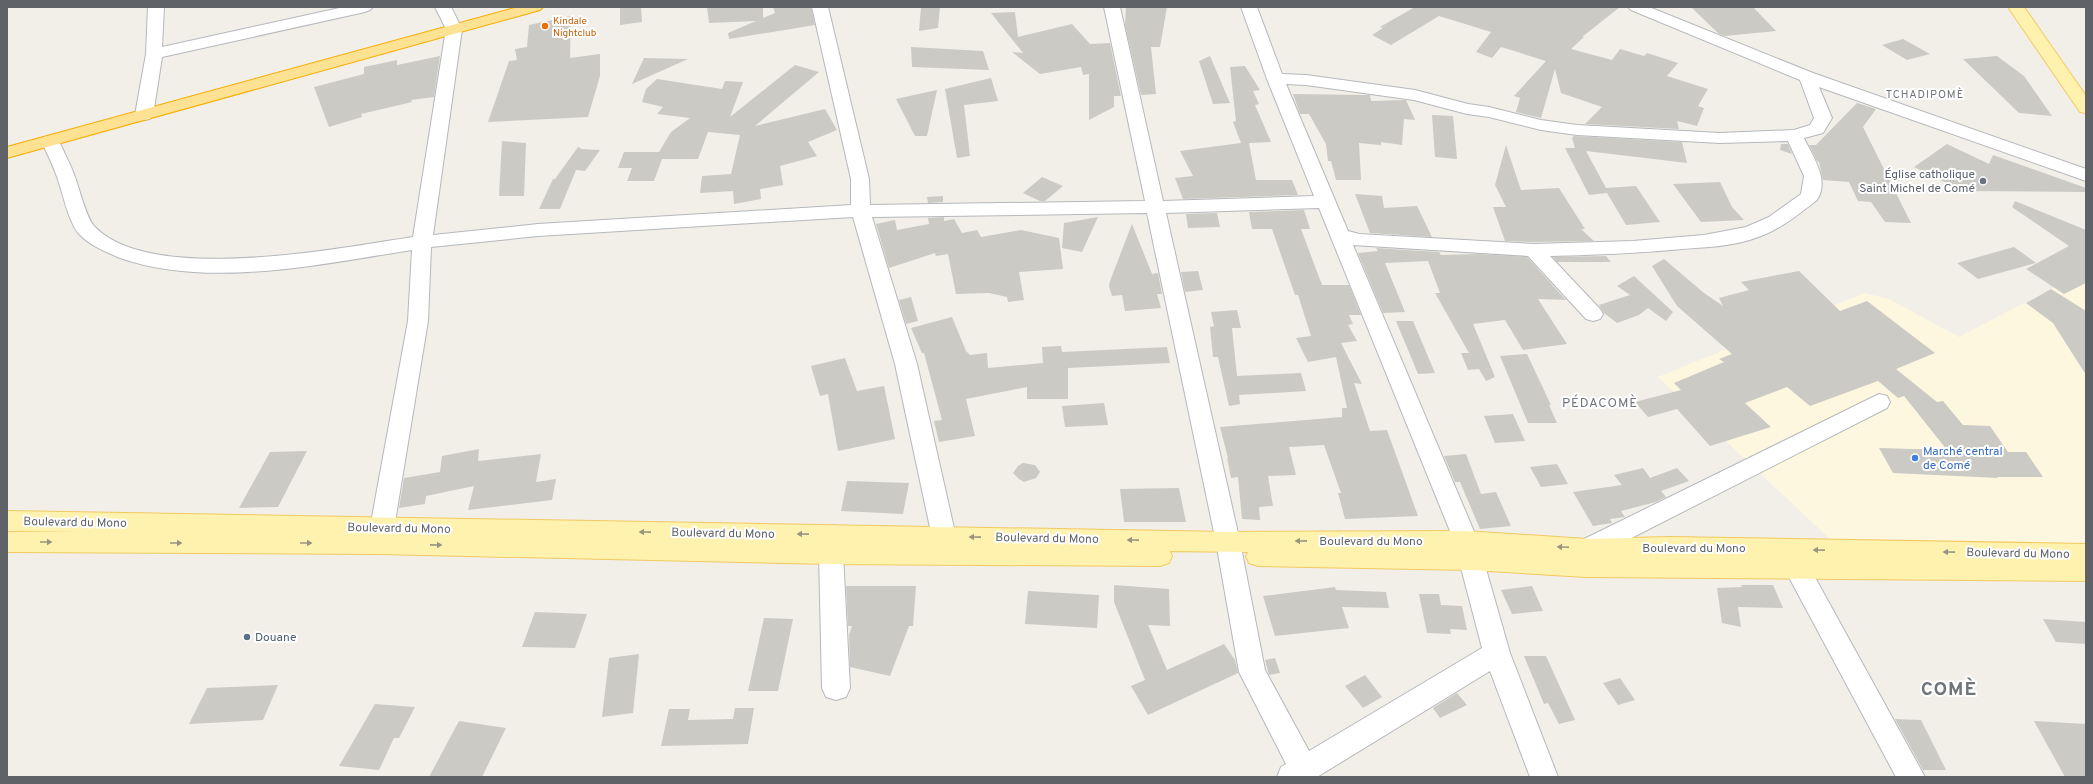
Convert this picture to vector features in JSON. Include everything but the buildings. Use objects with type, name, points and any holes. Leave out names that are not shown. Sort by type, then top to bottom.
[{"type":"highway","points":[[7,153],[535,7]]},
{"type":"main road","points":[[2016,7],[2086,108]]},
{"type":"main road","name":"Boulevard du Mono","points":[[12,525],[382,528],[833,544],[944,537],[1230,549]]},
{"type":"main road","name":"Boulevard du Mono","points":[[7,542],[833,544],[1230,549],[1469,550],[1670,547],[2086,554]]},
{"type":"main road","name":"Boulevard du Mono","points":[[1469,550],[1586,566],[2086,570]]},
{"type":"street","points":[[144,115],[154,54],[156,7]]},
{"type":"street","points":[[154,54],[365,7]]},
{"type":"street","points":[[382,528],[418,321],[422,242],[454,29],[443,7]]},
{"type":"street","points":[[820,7],[860,179],[861,210],[906,364],[944,537]]},
{"type":"street","points":[[1112,7],[1230,549],[1252,672],[1297,773],[1497,653]]},
{"type":"street","points":[[1249,7],[1276,79],[1469,550],[1497,653],[1544,777]]},
{"type":"street","points":[[1636,7],[1807,77],[2086,175]]},
{"type":"street","points":[[1276,79],[1306,80],[1430,97],[1467,109],[1489,112],[1541,125],[1577,130],[1720,138],[1794,135],[1817,129],[1823,118],[1807,77]]},
{"type":"street","points":[[1340,236],[1359,240],[1533,250],[1633,247],[1734,237],[1753,232],[1776,221],[1810,196],[1813,176],[1794,135]]},
{"type":"street","points":[[50,141],[85,229],[94,237],[116,249],[139,257],[200,266],[288,262],[422,242],[538,230],[861,210],[1156,207],[1326,202]]},
{"type":"street","points":[[1533,250],[1593,314]]},
{"type":"street","points":[[1587,548],[1879,402]]},
{"type":"street","points":[[833,544],[836,688]]},
{"type":"street","points":[[1797,568],[1911,777]]},
{"type":"shaded area","name":"Marché central de Comé","points":[[2086,271],[2086,544],[1830,539],[1658,377],[1864,293],[1889,299],[1959,337]]},
{"type":"place","name":"Kindale Nightclub","points":[[545,26]]},
{"type":"place","name":"Église catholique Saint Michel de Comé","points":[[1983,181]]},
{"type":"place","name":"Marché central de Comé","points":[[1915,458]]},
{"type":"place","name":"Douane","points":[[247,637]]},
{"type":"district","name":"TCHADIPOMÈ","points":[[1925,94]]},
{"type":"district","name":"PÉDACOMÈ","points":[[1600,402]]},
{"type":"district","name":"COMÈ","points":[[1949,688]]}]
